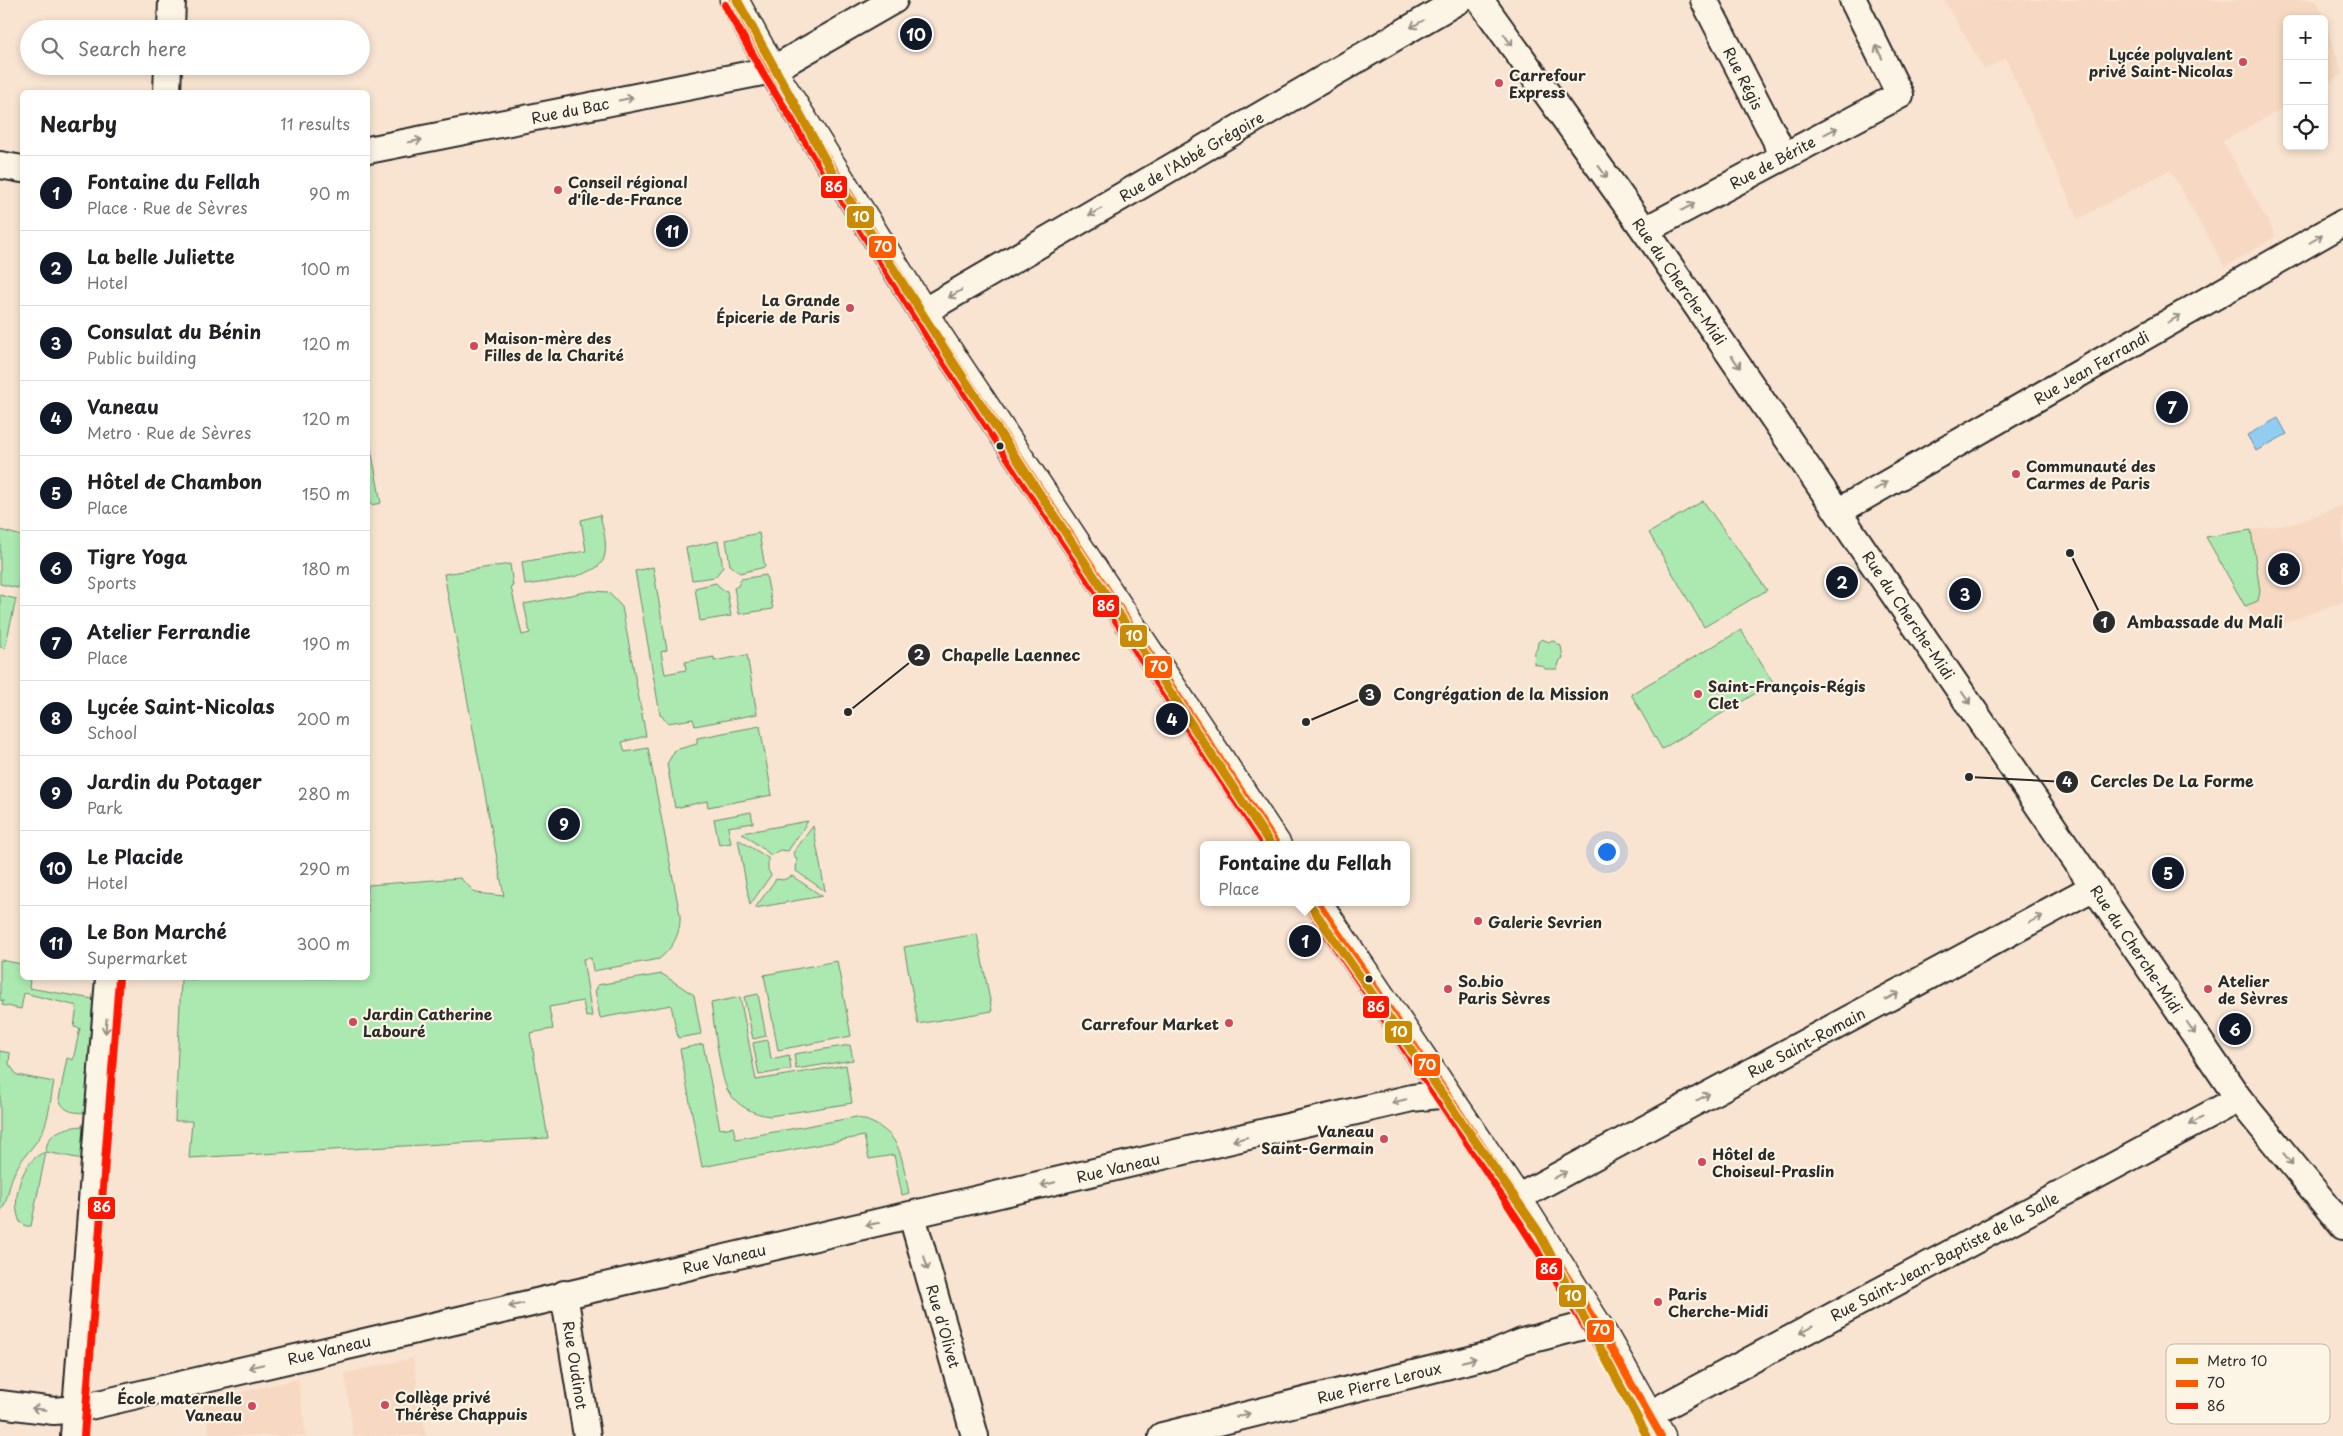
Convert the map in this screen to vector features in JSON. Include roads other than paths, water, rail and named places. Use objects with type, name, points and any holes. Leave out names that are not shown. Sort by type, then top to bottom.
[{"type":"main road","points":[[734,0],[772,70],[923,312],[1274,841]]},
{"type":"main road","points":[[1320,906],[1517,1198],[1595,1323],[1655,1425]]},
{"type":"street","points":[[171,20],[172,0]]},
{"type":"street","name":"Rue du Bac","points":[[370,150],[772,70],[894,0]]},
{"type":"street","name":"Rue de l'Abbé Grégoire","points":[[923,312],[1459,0]]},
{"type":"street","name":"Rue du Cherche-Midi","points":[[1480,0],[1645,230],[1839,511],[2239,1099],[2343,1226]]},
{"type":"street","name":"Rue Régis","points":[[1704,0],[1776,140],[1781,157]]},
{"type":"street","name":"Rue de Bérite","points":[[1645,230],[1900,95],[1853,0]]},
{"type":"street","points":[[167,90],[168,75]]},
{"type":"street","points":[[0,165],[20,169]]},
{"type":"street","name":"Rue Jean Ferrandi","points":[[1839,511],[2343,223]]},
{"type":"street","name":"Rue Saint-Romain","points":[[1517,1198],[2094,887]]},
{"type":"street","points":[[74,1436],[109,980]]},
{"type":"street","name":"Rue Vaneau","points":[[0,1404],[54,1411],[77,1408],[564,1294],[912,1216],[1412,1098],[1447,1094]]},
{"type":"street","name":"Rue Saint-Jean-Baptiste de la Salle","points":[[1655,1425],[2239,1099]]},
{"type":"street","name":"Rue d'Olivet","points":[[912,1216],[975,1436]]},
{"type":"street","name":"Rue Oudinot","points":[[564,1294],[587,1436]]},
{"type":"street","name":"Rue Pierre Leroux","points":[[1162,1436],[1494,1354],[1522,1342],[1595,1323]]},
{"type":"water","points":[[2278,418],[2287,434],[2256,451],[2247,435]]},
{"type":"metro line","name":"10","points":[[737,0],[833,174],[951,359],[1268,841]]},
{"type":"metro line","name":"10","points":[[1311,906],[1538,1231],[1647,1436]]},
{"type":"place","name":"Le Placide","points":[[916,34]]},
{"type":"place","name":"Lycée polyvalent privé Saint-Nicolas","points":[[2243,62]]},
{"type":"place","name":"Carrefour Express","points":[[1499,83]]},
{"type":"place","name":"Conseil régional d'Île-de-France","points":[[558,190]]},
{"type":"place","name":"Le Bon Marché","points":[[672,231]]},
{"type":"place","name":"La Grande Épicerie de Paris","points":[[850,308]]},
{"type":"place","name":"Maison-mère des Filles de la Charité","points":[[474,346]]},
{"type":"place","name":"Atelier Ferrandie","points":[[2172,407]]},
{"type":"place","name":"Communauté des Carmes de Paris","points":[[2016,474]]},
{"type":"place","name":"Ambassade du Mali","points":[[2070,553]]},
{"type":"place","name":"Lycée Saint-Nicolas","points":[[2284,569]]},
{"type":"place","name":"La belle Juliette","points":[[1842,582]]},
{"type":"place","name":"Consulat du Bénin","points":[[1965,594]]},
{"type":"place","name":"Saint-François-Régis Clet","points":[[1698,694]]},
{"type":"place","name":"Chapelle Laennec","points":[[848,712]]},
{"type":"place","name":"Vaneau","points":[[1172,719]]},
{"type":"place","name":"Congrégation de la Mission","points":[[1306,722]]},
{"type":"place","name":"Cercles De La Forme","points":[[1969,777]]},
{"type":"place","name":"Jardin du Potager","points":[[564,824]]},
{"type":"place","name":"Hôtel de Chambon","points":[[2168,873]]},
{"type":"place","name":"Galerie Sevrien","points":[[1478,921]]},
{"type":"place","name":"Fontaine du Fellah","points":[[1305,941]]},
{"type":"place","name":"So.bio Paris Sèvres","points":[[1448,989]]},
{"type":"place","name":"Atelier de Sèvres","points":[[2208,989]]},
{"type":"place","name":"Jardin Catherine Labouré","points":[[353,1022]]},
{"type":"place","name":"Carrefour Market","points":[[1229,1023]]},
{"type":"place","name":"Tigre Yoga","points":[[2235,1029]]},
{"type":"place","name":"Vaneau Saint-Germain","points":[[1384,1139]]},
{"type":"place","name":"Hôtel de Choiseul-Praslin","points":[[1702,1162]]},
{"type":"place","name":"Paris Cherche-Midi","points":[[1658,1302]]},
{"type":"place","name":"Collège privé Thérèse Chappuis","points":[[385,1405]]},
{"type":"place","name":"École maternelle Vaneau","points":[[252,1406]]}]
